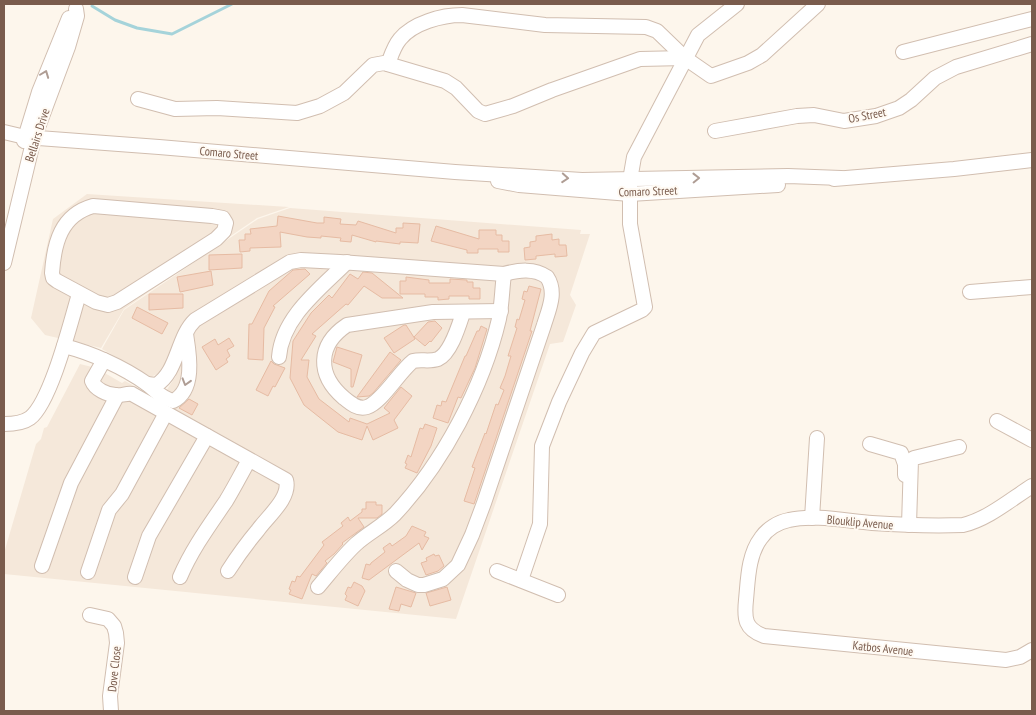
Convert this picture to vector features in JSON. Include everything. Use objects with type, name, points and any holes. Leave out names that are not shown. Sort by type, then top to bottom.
[{"type":"street","points":[[521,580],[540,524],[542,446],[558,402],[594,333],[645,307],[631,236],[630,180],[636,152],[698,35],[737,4]]},
{"type":"street","points":[[388,64],[395,46],[408,31],[424,23],[456,15],[545,25],[646,27],[657,31],[685,58],[711,76],[739,67],[762,55],[818,4]]},
{"type":"street","name":"Bellairs Drive","points":[[4,263],[39,92],[71,13],[78,6]]},
{"type":"street","points":[[903,52],[1032,19]]},
{"type":"street","name":"Os Street","points":[[715,131],[814,114],[844,121],[876,116],[899,108],[911,100],[935,78],[956,67],[1032,44]]},
{"type":"street","points":[[138,99],[175,109],[216,108],[297,113],[320,106],[344,93],[373,65],[388,64],[445,81],[456,88],[478,111],[484,114],[513,106],[640,59],[685,58]]},
{"type":"street","name":"Comaro Street","points":[[4,132],[29,138],[455,172],[582,180],[788,176],[841,178]]},
{"type":"street","name":"Bellairs Drive","points":[[4,221],[29,138]]},
{"type":"street","name":"Comaro Street","points":[[455,172],[519,185],[630,194],[794,184],[1032,160]]},
{"type":"street","points":[[93,206],[212,216],[223,218],[226,221],[224,231],[216,240],[117,302],[103,305],[78,294],[54,280],[52,270],[60,230],[71,218],[86,208],[93,206]]},
{"type":"street","points":[[147,384],[156,385],[164,379],[191,324],[286,263],[301,260],[347,262],[504,274],[527,271],[547,277],[550,282],[552,298],[484,503],[458,565],[447,576],[437,582],[418,585],[407,580],[396,571]]},
{"type":"street","points":[[279,358],[281,341],[293,319],[306,303],[347,262]]},
{"type":"street","points":[[318,587],[355,545],[394,515],[424,478],[467,409],[487,358],[500,311],[504,274]]},
{"type":"street","points":[[970,292],[1032,287]]},
{"type":"street","points":[[4,424],[25,421],[35,413],[44,396],[64,346],[78,294]]},
{"type":"street","points":[[464,313],[456,334],[443,355],[435,360],[413,361],[372,405],[362,408],[356,406],[335,390],[326,376],[324,362],[327,347],[336,334],[347,325],[433,312],[500,311]]},
{"type":"street","points":[[64,346],[86,351],[147,384],[156,393],[170,400],[175,400],[181,394],[188,380],[186,334]]},
{"type":"street","points":[[104,360],[93,378],[92,384],[98,389],[117,396],[125,393],[132,394],[284,478],[287,487],[277,508],[258,529],[228,571]]},
{"type":"street","points":[[42,566],[71,483],[117,396]]},
{"type":"street","points":[[88,572],[109,510],[122,494],[166,412]]},
{"type":"street","points":[[997,421],[1032,440]]},
{"type":"street","points":[[135,577],[149,536],[207,436]]},
{"type":"street","points":[[812,518],[816,438]]},
{"type":"street","points":[[870,444],[901,453],[905,464],[906,525]]},
{"type":"street","points":[[906,525],[911,460],[959,447]]},
{"type":"street","points":[[180,577],[215,514],[225,501],[249,460]]},
{"type":"street","name":"Blouklip Avenue","points":[[744,612],[755,549],[768,530],[782,522],[791,519],[812,518],[906,525],[968,524],[996,510],[1032,486]]},
{"type":"street","points":[[497,571],[558,595]]},
{"type":"street","name":"Katbos Avenue","points":[[744,612],[746,621],[754,632],[764,636],[1006,660],[1020,657],[1032,650]]},
{"type":"street","name":"Dove Close","points":[[90,615],[108,619],[114,626],[116,633],[117,643],[110,696],[111,711]]},
{"type":"shaded area","points":[[87,194],[289,207],[257,218],[124,309],[101,348],[45,335],[31,318],[53,219]]},
{"type":"shaded area","points":[[290,208],[581,230],[580,234],[590,234],[570,295],[576,305],[563,342],[550,344],[456,619],[4,574],[4,553],[36,444],[41,439],[44,428],[47,427],[80,364],[96,368],[122,383],[125,381],[160,400],[176,376],[163,368],[159,373],[151,377],[102,349],[124,310],[258,219]]},
{"type":"building","points":[[278,216],[317,223],[324,223],[324,217],[341,219],[340,224],[356,225],[358,221],[396,233],[396,228],[403,228],[403,223],[420,224],[418,243],[376,242],[352,235],[351,242],[340,241],[341,238],[307,237],[280,232],[281,247],[250,248],[250,251],[240,252],[239,240],[245,240],[245,234],[251,234],[250,229],[277,226]]},
{"type":"building","points":[[436,226],[479,239],[479,230],[496,230],[496,235],[502,235],[502,241],[509,241],[509,252],[498,252],[498,249],[478,249],[478,253],[467,253],[467,250],[431,241]]},
{"type":"building","points":[[552,234],[552,240],[559,239],[559,245],[566,245],[567,256],[555,257],[555,254],[536,256],[536,259],[525,260],[524,248],[530,247],[530,242],[536,241],[536,236]]},
{"type":"building","points":[[242,254],[242,268],[209,270],[209,255]]},
{"type":"building","points":[[305,269],[310,274],[273,306],[275,307],[264,328],[263,360],[248,359],[249,324],[252,324],[269,291],[293,270]]},
{"type":"building","points":[[211,271],[213,285],[180,292],[177,277]]},
{"type":"building","points":[[363,272],[372,273],[403,298],[382,298],[364,286],[348,305],[346,304],[312,334],[316,336],[301,360],[309,360],[307,377],[319,399],[349,422],[350,418],[367,424],[390,413],[384,408],[401,387],[412,396],[394,420],[398,428],[373,440],[367,426],[362,440],[338,432],[304,405],[290,378],[293,341],[311,313],[329,295],[332,298],[350,274],[358,279]]},
{"type":"building","points":[[406,277],[429,280],[429,283],[450,283],[450,279],[467,280],[467,282],[473,282],[473,288],[480,288],[480,299],[469,299],[469,296],[449,296],[449,299],[438,300],[438,297],[425,297],[425,294],[400,294],[400,281],[406,281]]},
{"type":"building","points":[[529,286],[541,289],[530,331],[532,331],[474,504],[464,501],[475,468],[472,467],[496,404],[498,405],[504,390],[500,388],[511,356],[508,356],[517,328],[515,327],[517,319],[519,320],[525,300],[522,299],[524,291],[527,292]]},
{"type":"building","points":[[149,294],[183,294],[183,308],[149,310]]},
{"type":"building","points":[[137,307],[168,323],[162,334],[132,318]]},
{"type":"building","points":[[435,321],[442,328],[431,342],[425,346],[414,337],[428,322]]},
{"type":"building","points":[[406,325],[415,339],[394,353],[384,338]]},
{"type":"building","points":[[481,326],[487,329],[475,368],[461,398],[458,397],[448,423],[433,418],[437,405],[441,406],[442,401],[446,402],[465,356]]},
{"type":"building","points":[[229,338],[234,346],[227,350],[230,356],[226,359],[228,362],[216,370],[202,347],[215,339],[218,345]]},
{"type":"building","points":[[337,347],[362,355],[353,387],[351,387],[351,369],[333,362]]},
{"type":"building","points":[[390,352],[401,360],[373,393],[369,396],[357,397]]},
{"type":"building","points":[[271,361],[285,368],[268,396],[256,390]]},
{"type":"building","points":[[189,399],[198,404],[192,415],[179,408]]},
{"type":"building","points":[[425,424],[437,428],[431,446],[417,473],[405,468],[407,464],[405,463],[408,455],[411,457],[420,428],[423,429]]},
{"type":"building","points":[[366,502],[376,502],[376,505],[382,505],[382,514],[377,518],[358,518],[364,527],[342,543],[334,554],[325,561],[327,563],[316,576],[312,574],[302,599],[289,594],[292,581],[295,582],[297,576],[300,577],[324,545],[322,542],[343,526],[341,523],[348,517],[350,521],[362,512],[362,509],[366,509]]},
{"type":"building","points":[[412,526],[426,532],[424,536],[429,538],[422,550],[419,543],[369,580],[362,578],[366,564],[370,565],[385,552],[383,548],[390,543],[392,546],[406,536]]},
{"type":"building","points":[[434,554],[435,556],[439,555],[444,566],[438,571],[426,575],[421,563],[427,561],[426,558]]},
{"type":"building","points":[[354,582],[362,586],[365,591],[358,606],[345,600],[348,587],[351,588]]},
{"type":"building","points":[[396,587],[416,593],[411,607],[401,604],[399,611],[389,609]]},
{"type":"building","points":[[447,587],[451,600],[430,606],[426,593]]},
{"type":"waterway","points":[[92,6],[115,20],[137,28],[172,34],[232,4]]}]
